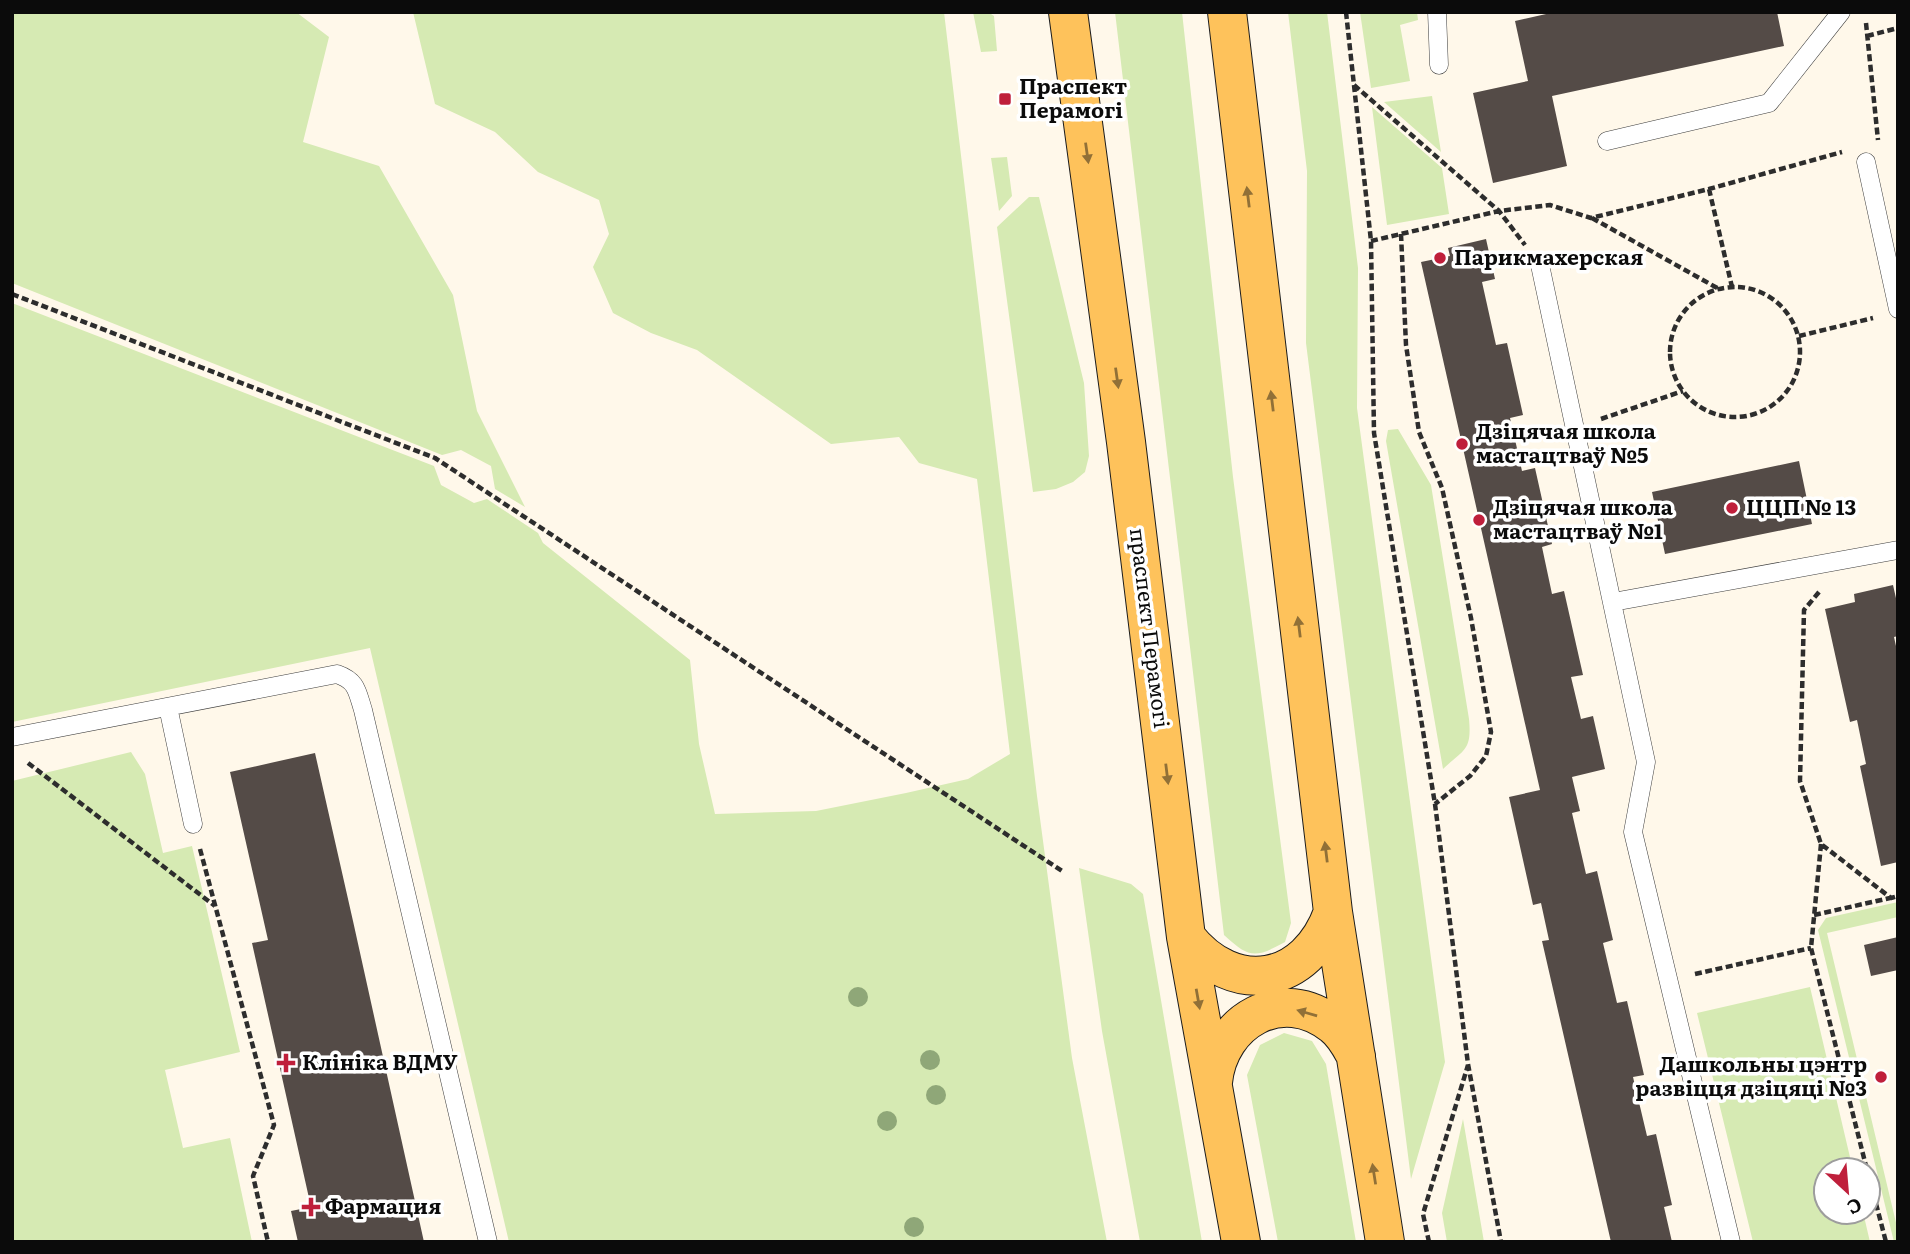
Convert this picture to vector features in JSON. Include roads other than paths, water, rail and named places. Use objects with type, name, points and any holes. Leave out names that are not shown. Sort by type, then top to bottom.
[{"type":"main road","name":"праспект Перамогі","points":[[1068,12],[1128,456],[1186,937],[1241,1242]]},
{"type":"main road","points":[[1227,12],[1333,912],[1385,1242]]},
{"type":"main road","points":[[1186,937],[1212,963],[1228,971],[1264,975],[1283,970],[1308,954],[1326,931],[1333,912]]},
{"type":"main road","points":[[1213,1084],[1221,1049],[1231,1033],[1245,1021],[1280,1009],[1299,1009],[1334,1025],[1347,1039],[1356,1056]]},
{"type":"lane","points":[[1437,12],[1440,65]]},
{"type":"lane","points":[[1607,141],[1769,103],[1840,12]]},
{"type":"lane","points":[[1866,162],[1892,312]]},
{"type":"lane","points":[[1540,265],[1646,762],[1633,832],[1731,1242]]},
{"type":"lane","points":[[1613,603],[1898,550]]},
{"type":"lane","points":[[12,737],[337,674],[349,678],[355,685],[363,709],[488,1242]]},
{"type":"lane","points":[[168,707],[193,824]]},
{"type":"place","name":"Праспект Перамогі","points":[[1005,99]]},
{"type":"place","name":"Парикмахерская","points":[[1440,258]]},
{"type":"place","name":"Дзіцячая школа мастацтваў №5","points":[[1462,444]]},
{"type":"place","name":"ЦЦП № 13","points":[[1732,508]]},
{"type":"place","name":"Дзіцячая школа мастацтваў №1","points":[[1479,520]]},
{"type":"place","name":"Клініка ВДМУ","points":[[286,1063]]},
{"type":"place","name":"Дашкольны цэнтр развіцця дзіцяці №3","points":[[1881,1077]]},
{"type":"place","name":"Фармация","points":[[311,1207]]}]
